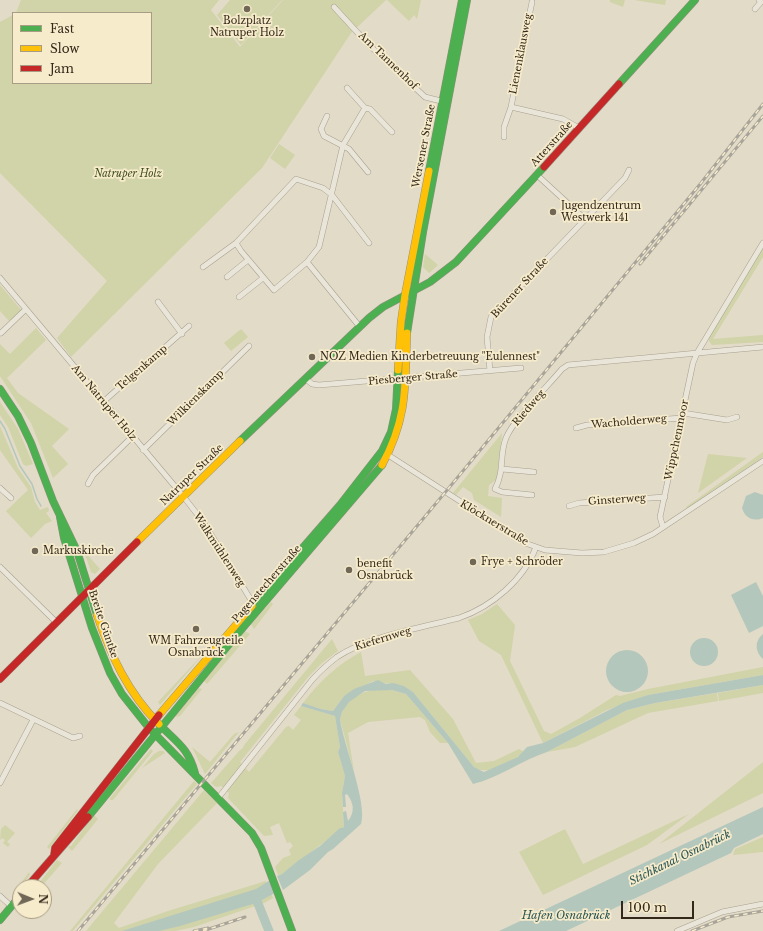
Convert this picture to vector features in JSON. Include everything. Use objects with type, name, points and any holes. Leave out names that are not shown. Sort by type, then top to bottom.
[{"type":"main road","name":"Wersener Straße","points":[[414,290],[462,0]]},
{"type":"main road","name":"Wersener Straße","points":[[405,295],[467,0]]},
{"type":"main road","name":"Atterstraße","points":[[405,295],[442,274],[456,262],[538,175],[695,0]]},
{"type":"main road","name":"Pagenstecherstraße","points":[[34,879],[54,855],[60,851],[256,609],[354,499],[385,453],[402,421],[405,408],[407,336],[414,290]]},
{"type":"main road","name":"Pagenstecherstraße","points":[[385,453],[394,421],[401,322],[405,295]]},
{"type":"main road","name":"Natruper Straße","points":[[0,678],[183,496],[360,327],[379,310],[405,295]]},
{"type":"main road","name":"Breite Güntke","points":[[0,389],[15,409],[31,440],[60,517],[74,542],[118,668],[127,685],[155,720],[185,749],[191,758],[195,773]]},
{"type":"main road","name":"Breite Güntke","points":[[60,517],[64,538],[99,648],[110,673],[126,702],[149,728],[219,797],[252,833],[261,848],[292,931]]},
{"type":"main road","name":"Pagenstecherstraße","points":[[54,855],[56,848],[81,813],[155,720],[215,649],[256,609]]},
{"type":"main road","points":[[0,920],[11,906]]},
{"type":"street","points":[[755,8],[761,2],[759,0]]},
{"type":"street","name":"Lienenklausweg","points":[[504,137],[504,127],[511,107],[532,2]]},
{"type":"street","name":"Am Tannenhof","points":[[334,7],[368,44],[425,96],[446,102]]},
{"type":"street","points":[[347,88],[365,108],[370,109],[392,132]]},
{"type":"street","points":[[511,107],[562,119],[579,128]]},
{"type":"street","points":[[236,243],[248,260],[274,290],[307,262],[319,247],[332,195],[342,145],[365,108]]},
{"type":"street","points":[[327,116],[321,129],[324,136],[349,149],[368,172]]},
{"type":"street","name":"Bürener Straße","points":[[490,371],[487,337],[491,317],[625,178],[629,170]]},
{"type":"street","points":[[538,175],[585,219]]},
{"type":"street","points":[[203,267],[236,243],[296,179],[323,188],[332,195],[369,243]]},
{"type":"street","name":"Wippchenmoor","points":[[664,527],[660,517],[697,353],[763,243]]},
{"type":"street","points":[[227,277],[248,260]]},
{"type":"street","points":[[307,262],[360,327]]},
{"type":"street","name":"Am Natruper Holz","points":[[0,278],[183,496]]},
{"type":"street","points":[[239,297],[263,278]]},
{"type":"street","points":[[158,302],[182,334]]},
{"type":"street","points":[[1,333],[26,309]]},
{"type":"street","name":"Telgenkamp","points":[[103,402],[182,334],[188,326]]},
{"type":"street","name":"Wilkienskamp","points":[[143,450],[249,346]]},
{"type":"street","points":[[697,353],[763,347]]},
{"type":"street","name":"Riedweg","points":[[532,495],[502,492],[495,489],[501,478],[504,448],[510,431],[562,369],[568,365],[580,363],[697,353]]},
{"type":"street","name":"Piesberger Straße","points":[[306,379],[312,384],[319,385],[521,368]]},
{"type":"street","name":"Wacholderweg","points":[[576,428],[683,416],[727,420],[737,417]]},
{"type":"street","points":[[88,484],[93,475],[132,437]]},
{"type":"street","name":"Klöcknerstraße","points":[[385,453],[514,537],[536,547],[562,553],[604,552],[634,543],[664,527],[763,461]]},
{"type":"street","points":[[502,469],[534,472]]},
{"type":"street","points":[[0,488],[11,498]]},
{"type":"street","name":"Walkmühlenweg","points":[[183,496],[204,523],[256,609]]},
{"type":"street","name":"Ginsterweg","points":[[569,506],[579,503],[665,497]]},
{"type":"street","name":"Kiefernweg","points":[[219,797],[325,666],[338,656],[363,644],[459,618],[474,612],[514,582],[530,561],[536,547]]},
{"type":"street","points":[[0,567],[56,622]]},
{"type":"street","points":[[0,703],[73,738],[80,736]]},
{"type":"street","points":[[0,783],[33,720]]},
{"type":"street","points":[[0,896],[11,906]]},
{"type":"street","points":[[677,931],[722,912],[763,904]]},
{"type":"green space","name":"Natruper Holz","points":[[21,0],[219,0],[211,10],[240,47],[283,0],[386,0],[351,33],[262,168],[71,357],[57,338],[107,281],[0,173],[0,22],[12,16],[12,84],[152,84],[152,12],[16,12]]},
{"type":"green space","points":[[230,0],[282,0],[241,45],[217,15]]},
{"type":"green space","points":[[387,0],[421,0],[417,19],[414,15],[409,21]]},
{"type":"green space","points":[[610,0],[625,0],[623,7],[610,2]]},
{"type":"green space","points":[[634,0],[666,0],[665,5]]},
{"type":"green space","points":[[279,144],[295,155],[285,169],[270,158]]},
{"type":"green space","points":[[763,248],[763,257],[713,339],[763,335],[763,342],[712,345],[709,341],[709,337]]},
{"type":"green space","points":[[425,254],[438,265],[429,273],[423,267]]},
{"type":"green space","points":[[0,285],[22,311],[10,322],[0,311]]},
{"type":"green space","points":[[36,328],[46,340],[7,378],[18,393],[69,429],[52,446],[68,464],[53,478],[31,423],[0,376],[0,344],[10,354]]},
{"type":"green space","points":[[241,329],[248,337],[231,351],[224,343]]},
{"type":"green space","points":[[0,402],[18,429],[33,464],[26,466],[23,464],[8,427],[0,415]]},
{"type":"green space","points":[[0,426],[18,468],[31,487],[35,502],[40,510],[48,507],[49,511],[46,513],[52,521],[45,524],[31,538],[6,511],[28,490],[0,450]]},
{"type":"green space","points":[[502,433],[497,479],[489,485],[488,496],[502,498],[501,517],[474,500],[472,493],[463,487],[456,495],[453,493]]},
{"type":"green space","points":[[763,452],[763,457],[687,508],[686,507]]},
{"type":"green space","points":[[708,454],[747,458],[698,493]]},
{"type":"green space","points":[[84,551],[100,569],[95,574],[91,572]]},
{"type":"green space","points":[[271,602],[273,604],[254,629],[251,624]]},
{"type":"green space","points":[[497,604],[515,625],[510,661],[544,731],[551,734],[580,718],[616,695],[620,696],[648,689],[763,667],[763,675],[648,695],[607,710],[543,743],[501,655],[479,641],[468,620],[482,614]]},
{"type":"green space","points":[[245,631],[250,634],[207,684],[204,681]]},
{"type":"green space","points":[[332,639],[338,651],[322,663],[309,676],[240,762],[249,772],[286,727],[289,726],[293,730],[301,720],[294,715],[301,706],[335,716],[340,747],[338,752],[345,776],[342,793],[344,827],[282,874],[278,875],[275,867],[283,858],[291,855],[289,850],[293,846],[290,842],[287,843],[279,823],[270,827],[273,835],[264,836],[228,798],[229,793],[221,786],[216,787],[211,783],[242,749]]},
{"type":"green space","points":[[205,652],[160,705],[158,702]]},
{"type":"green space","points":[[361,652],[365,676],[410,670],[453,719],[476,763],[494,761],[519,749],[524,752],[514,760],[500,767],[480,770],[474,767],[413,692],[404,686],[373,681],[344,696],[333,711],[303,703],[329,674],[344,662]]},
{"type":"green space","points":[[763,685],[763,693],[719,701],[718,693]]},
{"type":"green space","points":[[198,688],[202,689],[180,716],[175,717]]},
{"type":"green space","points":[[373,690],[392,690],[406,694],[448,743],[440,743],[430,732],[425,720],[420,717],[368,722],[348,733],[354,772],[340,719],[348,703],[352,699],[362,693]]},
{"type":"green space","points":[[717,693],[718,701],[648,713],[575,747],[547,752],[627,710],[655,703]]},
{"type":"green space","points":[[239,732],[205,774],[192,747],[210,762],[234,734]]},
{"type":"green space","points":[[151,749],[153,751],[113,800],[110,800],[110,798]]},
{"type":"green space","points":[[159,751],[163,751],[165,753],[142,768],[154,754]]},
{"type":"green space","points":[[763,762],[763,793],[659,844]]},
{"type":"green space","points":[[194,781],[197,784],[73,931],[70,931]]},
{"type":"green space","points":[[204,790],[217,803],[158,864],[114,923],[119,928],[168,911],[266,881],[273,898],[264,903],[194,927],[175,931],[86,931]]},
{"type":"green space","points":[[77,809],[78,810],[49,849],[47,847]]},
{"type":"green space","points":[[689,814],[647,845],[543,895],[519,852],[565,829],[583,864]]},
{"type":"green space","points":[[94,815],[98,819],[72,851],[68,847],[71,846]]},
{"type":"green space","points":[[5,825],[15,833],[7,842],[10,844],[8,847],[3,843],[5,840],[2,838],[0,840],[1,829]]},
{"type":"green space","points":[[763,837],[763,852],[733,855],[735,849]]},
{"type":"green space","points":[[57,860],[62,863],[48,879],[42,879]]},
{"type":"green space","points":[[29,872],[30,875],[27,879],[24,879]]},
{"type":"water","points":[[755,492],[763,495],[763,518],[756,520],[747,517],[742,508],[746,496]]},
{"type":"water","points":[[756,582],[763,596],[763,626],[749,633],[731,595]]},
{"type":"water","points":[[763,634],[763,659],[758,653],[757,643]]},
{"type":"water","points":[[704,638],[714,642],[718,652],[714,662],[704,666],[694,662],[690,652],[694,642]]},
{"type":"water","points":[[627,650],[642,656],[648,671],[642,686],[627,692],[612,686],[606,671],[612,656]]},
{"type":"water","points":[[763,675],[763,685],[655,703],[627,710],[547,752],[492,778],[473,784],[448,743],[406,694],[392,690],[365,691],[349,702],[342,712],[340,719],[361,803],[361,824],[328,852],[310,870],[283,890],[277,876],[282,874],[320,846],[340,828],[344,827],[343,812],[346,811],[348,821],[353,811],[351,801],[347,794],[345,795],[346,807],[343,807],[342,793],[345,776],[338,752],[340,747],[335,716],[301,706],[303,703],[333,711],[344,696],[354,689],[378,680],[386,684],[393,683],[404,686],[413,692],[474,767],[484,772],[518,757],[527,747],[543,743],[623,703],[648,695]]},
{"type":"water","name":"Hafen Osnabrück","points":[[763,807],[763,834],[734,848],[731,853],[566,931],[499,931]]},
{"type":"water","points":[[272,879],[277,892],[256,903],[159,931],[122,931],[256,889]]},
{"type":"waterway","points":[[0,421],[5,429],[20,466],[32,484],[41,506]]},
{"type":"waterway","points":[[255,896],[269,931]]},
{"type":"railway","points":[[78,931],[448,489],[701,183],[763,104]]},
{"type":"railway","points":[[640,264],[763,116]]},
{"type":"railway","points":[[692,931],[728,917],[763,911]]},
{"type":"railway","points":[[203,931],[245,917]]},
{"type":"railway","points":[[194,931],[208,928]]},
{"type":"traffic: fast","points":[[429,171],[462,0]]},
{"type":"traffic: fast","points":[[407,333],[423,232],[467,0]]},
{"type":"traffic: fast","points":[[619,84],[695,0]]},
{"type":"traffic: fast","points":[[240,441],[369,318],[383,307],[430,282],[456,262],[544,167]]},
{"type":"traffic: fast","points":[[252,606],[340,505],[382,451],[391,432],[396,409],[398,370]]},
{"type":"traffic: fast","points":[[0,389],[18,416],[31,443],[53,501],[77,551],[97,615]]},
{"type":"traffic: fast","points":[[88,817],[235,637],[382,465]]},
{"type":"traffic: fast","points":[[60,517],[64,538],[92,628],[110,673],[122,694],[149,728],[252,833],[261,848],[292,931]]},
{"type":"traffic: fast","points":[[159,724],[185,751],[195,773]]},
{"type":"traffic: fast","points":[[0,920],[12,906]]},
{"type":"traffic: slow","points":[[398,370],[401,322],[405,295],[429,171]]},
{"type":"traffic: slow","points":[[382,465],[397,431],[401,416],[404,400],[407,333]]},
{"type":"traffic: slow","points":[[137,542],[240,441]]},
{"type":"traffic: slow","points":[[159,715],[252,606]]},
{"type":"traffic: slow","points":[[97,615],[108,645],[129,687],[159,724]]},
{"type":"traffic: jam","points":[[544,167],[619,84]]},
{"type":"traffic: jam","points":[[0,679],[137,542]]},
{"type":"traffic: jam","points":[[54,855],[55,848],[159,715]]},
{"type":"traffic: jam","points":[[34,879],[88,817]]},
{"type":"place","name":"Bolzplatz Natruper Holz","points":[[247,9]]},
{"type":"place","name":"Jugendzentrum Westwerk 141","points":[[553,212]]},
{"type":"place","name":"NOZ Medien Kinderbetreuung \"Eulennest\"","points":[[312,357]]},
{"type":"place","name":"Markuskirche","points":[[35,551]]},
{"type":"place","name":"Frye + Schröder","points":[[473,562]]},
{"type":"place","name":"benefit Osnabrück","points":[[349,570]]},
{"type":"place","name":"WM Fahrzeugteile Osnabrück","points":[[196,629]]},
{"type":"water label","name":"Stichkanal Osnabrück","points":[[680,858]]}]
